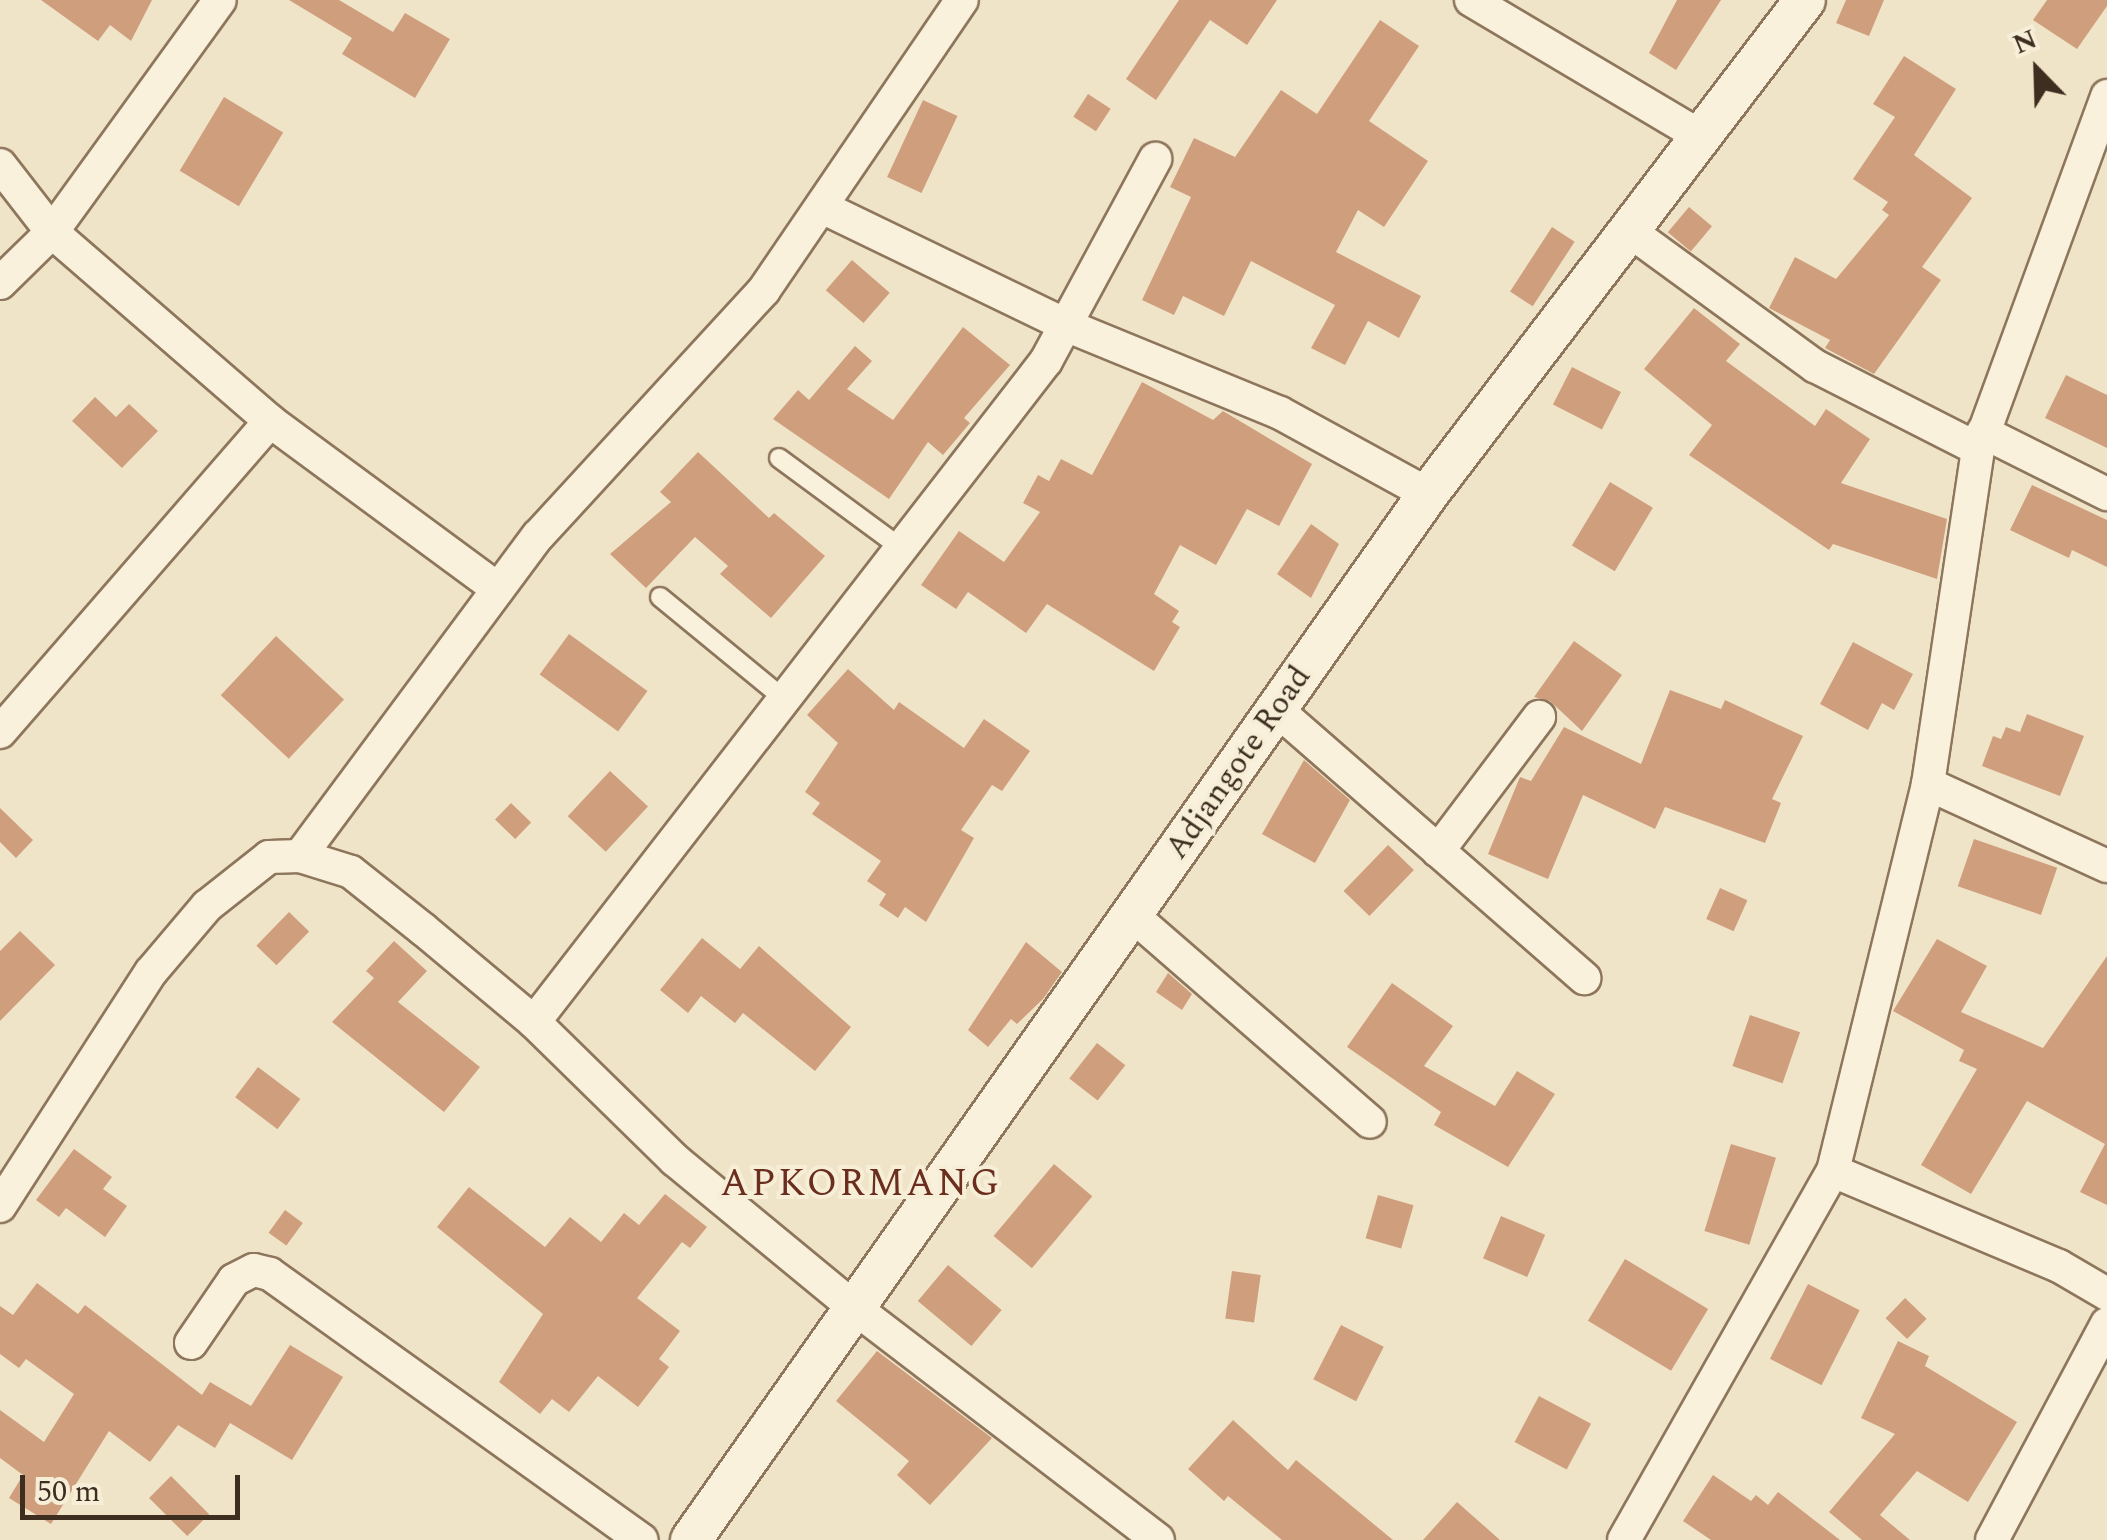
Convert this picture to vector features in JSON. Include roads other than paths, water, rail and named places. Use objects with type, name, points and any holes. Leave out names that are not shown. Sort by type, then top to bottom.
[{"type":"street","points":[[0,283],[52,232],[220,0]]},
{"type":"street","points":[[300,856],[538,536],[764,290],[962,0]]},
{"type":"street","points":[[1472,0],[1702,137]]},
{"type":"street","name":"Adjangote Road","points":[[691,1540],[1428,494],[1806,0]]},
{"type":"street","points":[[1624,1540],[1834,1171],[1928,784],[1981,441],[2105,108]]},
{"type":"street","points":[[534,1022],[1068,326],[1154,159]]},
{"type":"street","points":[[0,165],[52,232],[270,421],[498,589]]},
{"type":"street","points":[[822,208],[1068,326],[1280,413],[1428,494]]},
{"type":"street","points":[[1631,232],[1815,366],[2107,494]]},
{"type":"street","points":[[0,732],[270,421]]},
{"type":"street","points":[[1277,710],[1584,978]]},
{"type":"street","points":[[1438,851],[1540,717]]},
{"type":"street","points":[[1928,784],[2107,866]]},
{"type":"street","points":[[0,1206],[151,972],[207,906],[269,857],[300,856],[352,872],[534,1022],[675,1160],[856,1309],[1158,1540]]},
{"type":"street","points":[[1132,915],[1370,1122]]},
{"type":"street","points":[[1834,1171],[2059,1266],[2107,1294]]},
{"type":"street","points":[[191,1343],[234,1280],[254,1270],[270,1274],[642,1540]]},
{"type":"street","points":[[1992,1540],[2107,1324]]},
{"type":"lane","points":[[778,458],[901,548]]},
{"type":"lane","points":[[660,597],[784,699]]},
{"type":"district","name":"APKORMANG","points":[[861,1185]]}]
